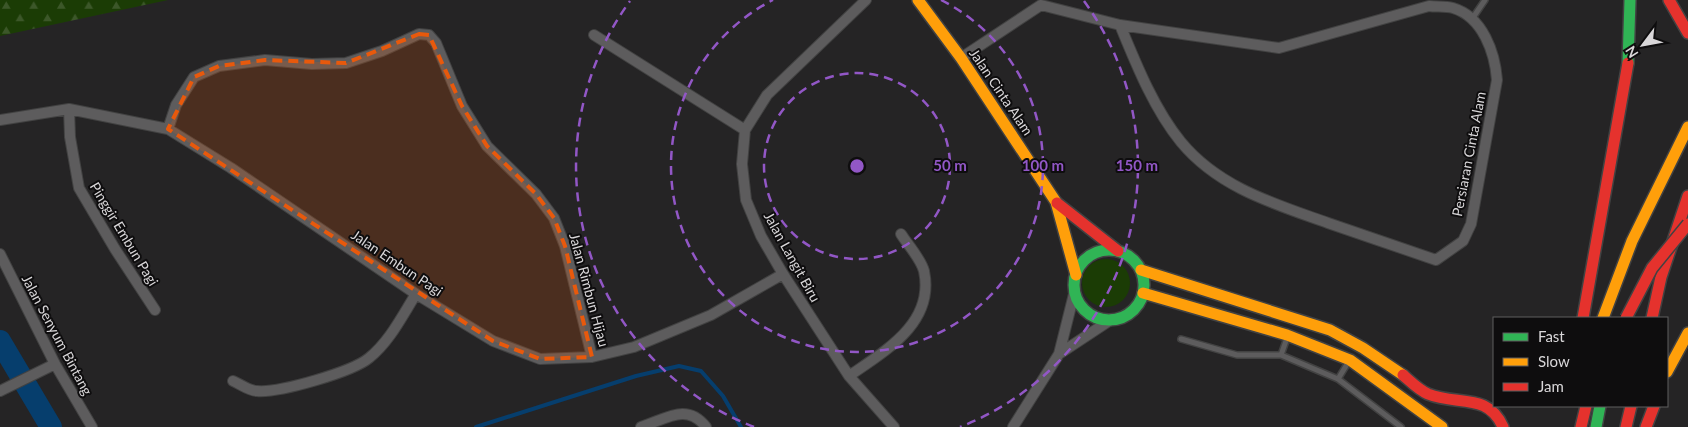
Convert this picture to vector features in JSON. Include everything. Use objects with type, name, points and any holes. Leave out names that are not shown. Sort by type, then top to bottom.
[{"type":"main road","name":"Jalan Cinta Alam","points":[[918,0],[961,58],[1056,202],[1076,274]]},
{"type":"main road","points":[[1583,317],[1616,141],[1629,59],[1630,0]]},
{"type":"main road","points":[[1669,0],[1688,33]]},
{"type":"main road","points":[[1603,317],[1632,240],[1688,127]]},
{"type":"main road","points":[[1652,317],[1661,277],[1688,196]]},
{"type":"main road","name":"Jalan Cinta Alam","points":[[1056,202],[1118,251]]},
{"type":"main road","points":[[1626,317],[1635,297],[1658,258],[1688,224]]},
{"type":"main road","points":[[1109,250],[1118,251],[1132,258],[1141,270],[1144,282],[1143,293],[1132,311],[1112,319],[1091,314],[1080,303],[1075,290],[1076,274],[1085,260],[1092,254],[1109,250]]},
{"type":"main road","points":[[1141,270],[1330,330],[1358,344],[1428,393],[1444,398],[1485,404],[1495,410],[1503,427]]},
{"type":"main road","points":[[1143,293],[1288,335],[1350,360],[1442,427]]},
{"type":"main road","points":[[1668,370],[1688,333]]},
{"type":"main road","points":[[1579,425],[1586,407]]},
{"type":"main road","points":[[1596,427],[1600,407]]},
{"type":"main road","points":[[1626,427],[1631,407]]},
{"type":"main road","points":[[1646,427],[1654,407]]},
{"type":"street","name":"Jalan Langit Biru","points":[[866,0],[767,95],[745,130],[742,164],[746,200],[761,236],[783,274],[849,376],[894,427]]},
{"type":"street","name":"Persiaran Cinta Alam","points":[[961,58],[1042,2],[1120,25],[1279,48],[1429,6],[1453,8],[1472,19],[1485,37],[1495,58],[1497,80],[1471,224],[1463,241],[1436,260],[1255,197],[1215,174],[1182,142],[1161,111],[1120,25]]},
{"type":"street","name":"Jalan Rimbun Hijau","points":[[168,129],[176,105],[194,77],[219,66],[265,60],[312,64],[346,63],[419,34],[429,35],[436,43],[462,106],[487,146],[536,194],[554,218],[566,246],[592,357]]},
{"type":"street","points":[[594,35],[745,130]]},
{"type":"street","name":"Jalan Embun Pagi","points":[[0,120],[69,109],[168,129],[231,168],[416,294],[494,342],[540,359],[592,357],[634,347],[711,315],[783,274]]},
{"type":"street","name":"Pinggir Embun Pagi","points":[[69,109],[70,137],[80,188],[114,250],[155,310]]},
{"type":"street","points":[[849,376],[904,336],[925,303],[924,270],[902,234]]},
{"type":"street","name":"Jalan Senyum Bintang","points":[[0,254],[55,364],[92,427]]},
{"type":"street","points":[[1013,427],[1059,354],[1075,290]]},
{"type":"street","points":[[233,381],[256,391],[277,390],[342,372],[368,359],[386,342],[416,294]]},
{"type":"street","points":[[1059,354],[1112,319]]},
{"type":"street","points":[[2,390],[55,364]]},
{"type":"street","points":[[641,427],[684,412],[696,415],[706,427]]},
{"type":"lane","points":[[1472,19],[1485,0]]},
{"type":"lane","points":[[1281,355],[1288,335]]},
{"type":"lane","points":[[1181,339],[1237,355],[1281,355],[1338,380],[1401,427]]},
{"type":"lane","points":[[1338,380],[1350,360]]},
{"type":"highlighted area","points":[[419,34],[429,35],[462,106],[487,146],[536,194],[554,218],[565,246],[592,357],[540,359],[493,341],[168,129],[194,77],[219,66],[265,60],[346,63]]},
{"type":"green space","points":[[0,0],[168,0],[0,36]]},
{"type":"green space","points":[[1101,259],[1111,259],[1123,266],[1130,278],[1130,288],[1123,300],[1111,307],[1101,307],[1093,303],[1086,296],[1082,288],[1082,278],[1086,270],[1093,263]]},
{"type":"waterway","points":[[0,341],[51,427]]},
{"type":"waterway","points":[[476,427],[636,376],[679,366],[701,371],[723,396],[741,427]]},
{"type":"traffic: fast","points":[[1628,63],[1630,0]]},
{"type":"traffic: fast","points":[[1109,250],[1128,256],[1138,266],[1144,285],[1138,304],[1128,314],[1109,320],[1090,314],[1080,304],[1074,285],[1080,266],[1090,256],[1109,250]]},
{"type":"traffic: fast","points":[[1596,427],[1600,407]]},
{"type":"traffic: slow","points":[[918,0],[961,58],[1056,202],[1076,275]]},
{"type":"traffic: slow","points":[[1603,317],[1632,241],[1688,127]]},
{"type":"traffic: slow","points":[[1141,270],[1330,330],[1363,348],[1403,375]]},
{"type":"traffic: slow","points":[[1143,293],[1287,335],[1350,360],[1442,427]]},
{"type":"traffic: slow","points":[[1668,370],[1688,333]]},
{"type":"traffic: jam","points":[[1669,0],[1688,33]]},
{"type":"traffic: jam","points":[[1583,317],[1628,63]]},
{"type":"traffic: jam","points":[[1652,317],[1661,277],[1688,196]]},
{"type":"traffic: jam","points":[[1057,203],[1118,251]]},
{"type":"traffic: jam","points":[[1627,317],[1652,268],[1688,224]]},
{"type":"traffic: jam","points":[[1403,375],[1428,394],[1480,404],[1497,416],[1503,427]]},
{"type":"traffic: jam","points":[[1581,427],[1586,407]]},
{"type":"traffic: jam","points":[[1626,427],[1631,407]]},
{"type":"traffic: jam","points":[[1646,427],[1654,407]]}]
